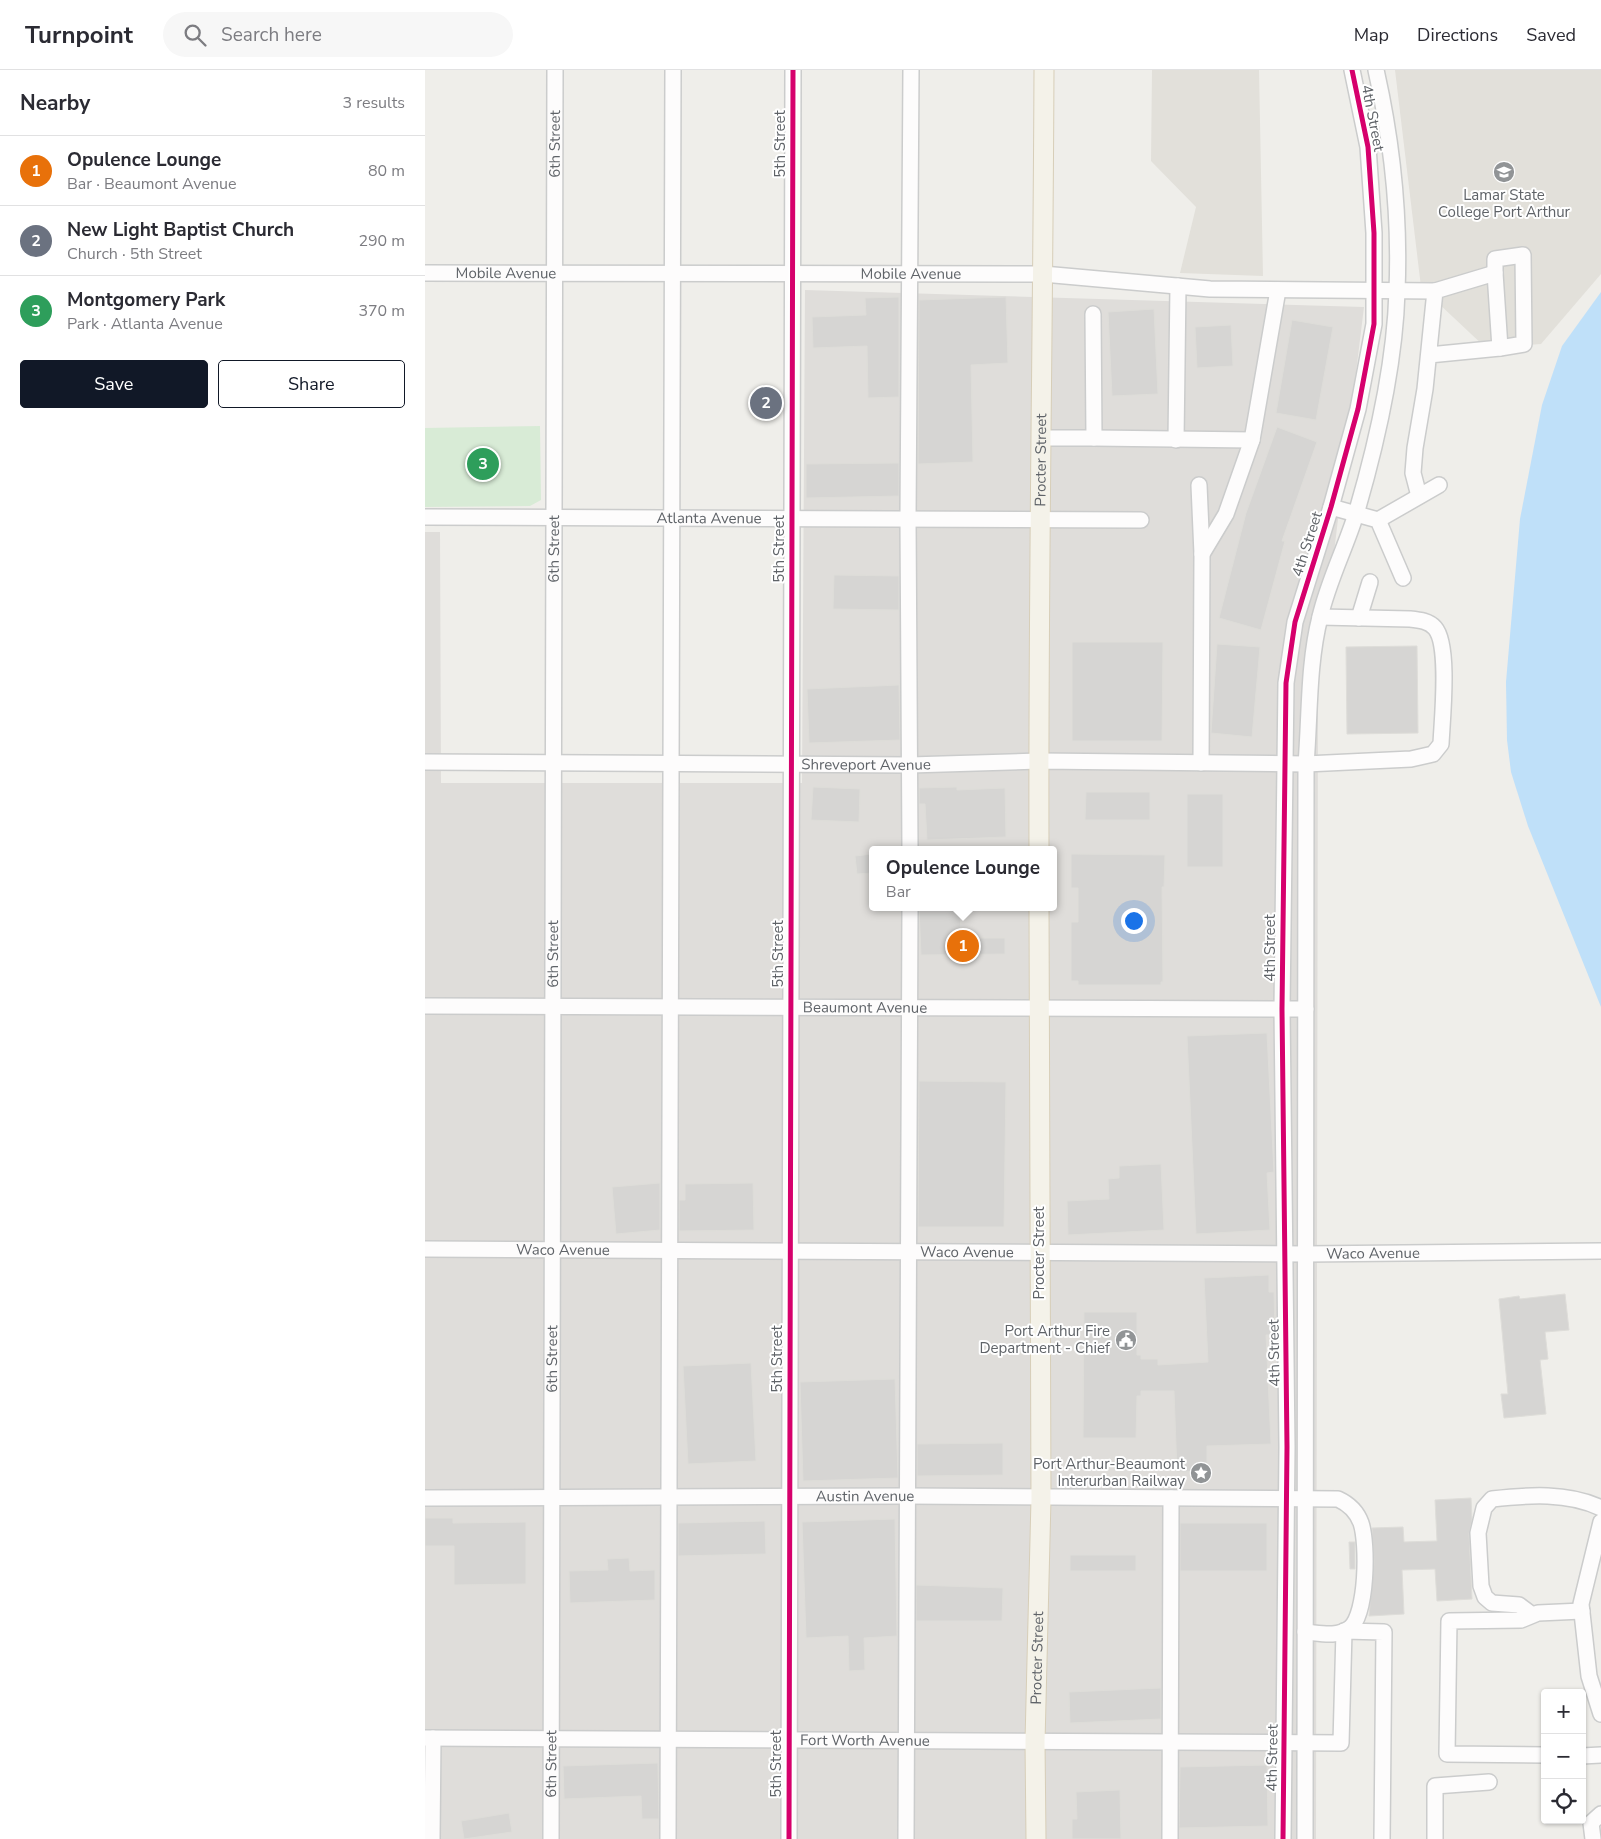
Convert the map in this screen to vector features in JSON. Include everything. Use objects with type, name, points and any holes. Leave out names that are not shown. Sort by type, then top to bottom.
[{"type":"main road","name":"Procter Street","points":[[1039,846],[1039,521],[1043,274],[1043,70]]},
{"type":"main road","name":"Procter Street","points":[[1036,1839],[1035,1742],[1041,1498],[1039,911]]},
{"type":"street","name":"6th Street","points":[[551,1839],[555,70]]},
{"type":"street","points":[[668,1839],[672,1008],[673,70]]},
{"type":"street","name":"5th Street","points":[[789,1839],[793,70]]},
{"type":"street","points":[[910,846],[908,519],[911,70]]},
{"type":"street","name":"4th Street","points":[[1283,1839],[1286,1254],[1282,1009],[1286,683],[1295,622],[1359,409],[1374,324],[1374,233],[1368,147],[1352,70]]},
{"type":"street","name":"4th Street","points":[[1305,1839],[1306,764],[1315,649],[1320,617],[1356,514],[1393,344],[1397,291],[1397,224],[1391,158],[1376,70]]},
{"type":"street","points":[[1429,356],[1500,348],[1525,344],[1523,255],[1495,259],[1500,348]]},
{"type":"street","name":"Mobile Avenue","points":[[425,273],[1043,274],[1178,286],[1374,291],[1435,291],[1495,273]]},
{"type":"street","points":[[1176,440],[1178,286]]},
{"type":"street","points":[[1202,554],[1226,514],[1252,440],[1278,290]]},
{"type":"street","points":[[1419,496],[1413,473],[1429,356],[1435,291]]},
{"type":"street","points":[[1093,314],[1094,438]]},
{"type":"street","points":[[1041,438],[1252,440]]},
{"type":"street","points":[[1199,485],[1202,554],[1201,763]]},
{"type":"street","points":[[1331,507],[1378,520],[1439,485]]},
{"type":"street","name":"Atlanta Avenue","points":[[425,517],[1141,520]]},
{"type":"street","points":[[1378,520],[1403,578]]},
{"type":"street","points":[[1359,618],[1370,582]]},
{"type":"street","name":"Shreveport Avenue","points":[[425,762],[910,765],[1039,761],[1306,764],[1411,759],[1433,754],[1441,744],[1444,658],[1436,629],[1425,621],[1320,617]]},
{"type":"street","points":[[906,1839],[907,1251],[910,911]]},
{"type":"street","name":"Beaumont Avenue","points":[[425,1006],[1306,1010]]},
{"type":"street","name":"Waco Avenue","points":[[425,1249],[1286,1254],[1601,1251]]},
{"type":"street","name":"Austin Avenue","points":[[425,1498],[907,1496],[1339,1499],[1348,1503],[1362,1524],[1364,1570],[1362,1606],[1356,1622],[1344,1630]]},
{"type":"street","points":[[1531,1614],[1519,1605],[1492,1603],[1485,1597],[1481,1586],[1478,1533],[1484,1508],[1492,1499],[1517,1496],[1584,1500],[1601,1508]]},
{"type":"street","points":[[1170,1839],[1171,1498]]},
{"type":"street","points":[[1601,1522],[1581,1604],[1589,1676],[1601,1714]]},
{"type":"street","points":[[1541,1755],[1447,1754],[1449,1621],[1521,1620],[1531,1614],[1582,1611]]},
{"type":"street","points":[[1305,1632],[1335,1634],[1344,1630],[1385,1632],[1382,1839]]},
{"type":"street","name":"Fort Worth Avenue","points":[[429,1738],[1341,1743],[1344,1630]]},
{"type":"street","points":[[429,1738],[432,1839]]},
{"type":"street","points":[[1586,1756],[1601,1754]]},
{"type":"street","points":[[1435,1839],[1435,1786],[1489,1782]]},
{"type":"street","points":[[1593,1839],[1591,1823],[1601,1814]]},
{"type":"shaded area","points":[[1152,70],[1259,70],[1263,276],[1180,273],[1196,207],[1151,161]]},
{"type":"shaded area","name":"Lamar State College Port Arthur","points":[[1395,70],[1601,70],[1601,274],[1541,344],[1486,348],[1421,287]]},
{"type":"shaded area","points":[[805,290],[1364,307],[1318,683],[1316,1839],[425,1839],[425,532],[440,532],[441,783],[802,783]]},
{"type":"green space","points":[[540,426],[541,500],[530,506],[425,507],[425,428]]},
{"type":"water","points":[[1601,292],[1601,1007],[1528,826],[1511,772],[1507,740],[1506,682],[1520,519],[1542,405],[1562,346]]},
{"type":"building","points":[[899,297],[899,397],[868,398],[867,346],[813,348],[812,317],[866,315],[865,298]]},
{"type":"building","points":[[1006,297],[1008,363],[971,365],[973,462],[918,464],[919,300]]},
{"type":"building","points":[[1154,309],[1158,394],[1112,396],[1108,312]]},
{"type":"building","points":[[1292,320],[1333,327],[1316,420],[1276,413]]},
{"type":"building","points":[[1231,325],[1233,366],[1197,368],[1195,327]]},
{"type":"building","points":[[1277,427],[1317,442],[1282,541],[1285,541],[1261,630],[1219,618],[1246,513]]},
{"type":"building","points":[[899,463],[899,496],[806,498],[806,464]]},
{"type":"building","points":[[834,575],[899,576],[899,610],[833,609]]},
{"type":"building","points":[[1072,642],[1163,642],[1162,741],[1072,741]]},
{"type":"building","points":[[1217,644],[1260,647],[1252,737],[1211,733]]},
{"type":"building","points":[[1417,646],[1418,733],[1347,734],[1346,647]]},
{"type":"building","points":[[899,685],[900,740],[809,743],[807,689]]},
{"type":"building","points":[[813,787],[860,789],[859,822],[811,820]]},
{"type":"building","points":[[957,787],[957,790],[1005,788],[1006,837],[927,840],[925,804],[919,804],[919,788]]},
{"type":"building","points":[[1086,792],[1150,792],[1150,820],[1085,820]]},
{"type":"building","points":[[1187,794],[1223,794],[1223,867],[1187,867]]},
{"type":"building","points":[[869,854],[869,873],[857,874],[855,856]]},
{"type":"building","points":[[1071,854],[1165,855],[1164,887],[1162,887],[1163,982],[1161,982],[1161,985],[1078,985],[1078,981],[1071,981],[1071,922],[1078,922],[1078,888],[1071,888]]},
{"type":"building","points":[[919,911],[960,911],[961,938],[1005,938],[1005,954],[921,955]]},
{"type":"building","points":[[1267,1033],[1274,1172],[1267,1173],[1270,1230],[1196,1234],[1187,1036]]},
{"type":"building","points":[[919,1081],[1006,1082],[1004,1227],[918,1227]]},
{"type":"building","points":[[1161,1164],[1164,1230],[1068,1235],[1067,1201],[1109,1199],[1108,1179],[1119,1178],[1119,1166]]},
{"type":"building","points":[[660,1183],[660,1230],[616,1234],[612,1187]]},
{"type":"building","points":[[753,1183],[754,1230],[679,1231],[679,1200],[685,1200],[685,1184]]},
{"type":"building","points":[[1269,1275],[1269,1292],[1274,1292],[1275,1335],[1266,1335],[1271,1444],[1207,1446],[1207,1471],[1177,1472],[1174,1391],[1141,1391],[1141,1396],[1137,1396],[1136,1438],[1083,1438],[1084,1312],[1137,1312],[1137,1355],[1141,1355],[1141,1359],[1158,1359],[1158,1365],[1208,1362],[1204,1278]]},
{"type":"building","points":[[1565,1294],[1569,1330],[1545,1332],[1548,1359],[1540,1360],[1546,1414],[1504,1418],[1501,1394],[1508,1394],[1499,1299],[1519,1296],[1520,1299]]},
{"type":"building","points":[[751,1363],[756,1461],[688,1464],[683,1366]]},
{"type":"building","points":[[895,1379],[898,1478],[803,1481],[800,1382]]},
{"type":"building","points":[[1003,1443],[1003,1475],[917,1476],[917,1444]]},
{"type":"building","points":[[1471,1498],[1472,1520],[1469,1534],[1472,1599],[1437,1601],[1435,1569],[1402,1570],[1404,1614],[1369,1616],[1374,1562],[1372,1528],[1403,1527],[1404,1542],[1437,1541],[1435,1500]]},
{"type":"building","points":[[425,1518],[453,1518],[453,1523],[526,1522],[526,1584],[454,1585],[454,1546],[425,1546]]},
{"type":"building","points":[[895,1519],[897,1636],[864,1638],[865,1670],[849,1671],[848,1636],[806,1638],[802,1522]]},
{"type":"building","points":[[765,1521],[766,1554],[678,1556],[678,1523]]},
{"type":"building","points":[[1180,1523],[1267,1523],[1267,1571],[1180,1571]]},
{"type":"building","points":[[1349,1542],[1355,1542],[1355,1569],[1350,1569]]},
{"type":"building","points":[[1070,1555],[1136,1555],[1136,1571],[1070,1571]]},
{"type":"building","points":[[629,1558],[630,1571],[655,1570],[655,1600],[570,1603],[569,1571],[608,1570],[607,1559]]},
{"type":"building","points":[[916,1585],[1003,1588],[1002,1621],[916,1621]]},
{"type":"building","points":[[1161,1688],[1161,1719],[1070,1723],[1069,1692]]},
{"type":"building","points":[[658,1763],[659,1819],[642,1819],[641,1796],[564,1799],[563,1766]]},
{"type":"building","points":[[1267,1765],[1268,1826],[1179,1828],[1180,1767]]},
{"type":"building","points":[[1120,1790],[1121,1839],[1072,1839],[1072,1819],[1077,1819],[1076,1792]]},
{"type":"building","points":[[509,1813],[512,1832],[464,1839],[461,1821]]},
{"type":"cycle path","points":[[789,1839],[793,70]]},
{"type":"cycle path","points":[[1283,1839],[1287,1447],[1282,1009],[1286,683],[1295,622],[1331,507],[1358,409],[1374,324],[1374,233],[1368,147],[1352,70]]},
{"type":"place","name":"Lamar State College Port Arthur","points":[[1504,172]]},
{"type":"place","name":"New Light Baptist Church","points":[[766,403]]},
{"type":"place","name":"Montgomery Park","points":[[483,464]]},
{"type":"place","name":"Opulence Lounge","points":[[963,946]]},
{"type":"place","name":"Port Arthur Fire Department - Chief","points":[[1126,1340]]},
{"type":"place","name":"Port Arthur-Beaumont Interurban Railway","points":[[1201,1473]]}]
